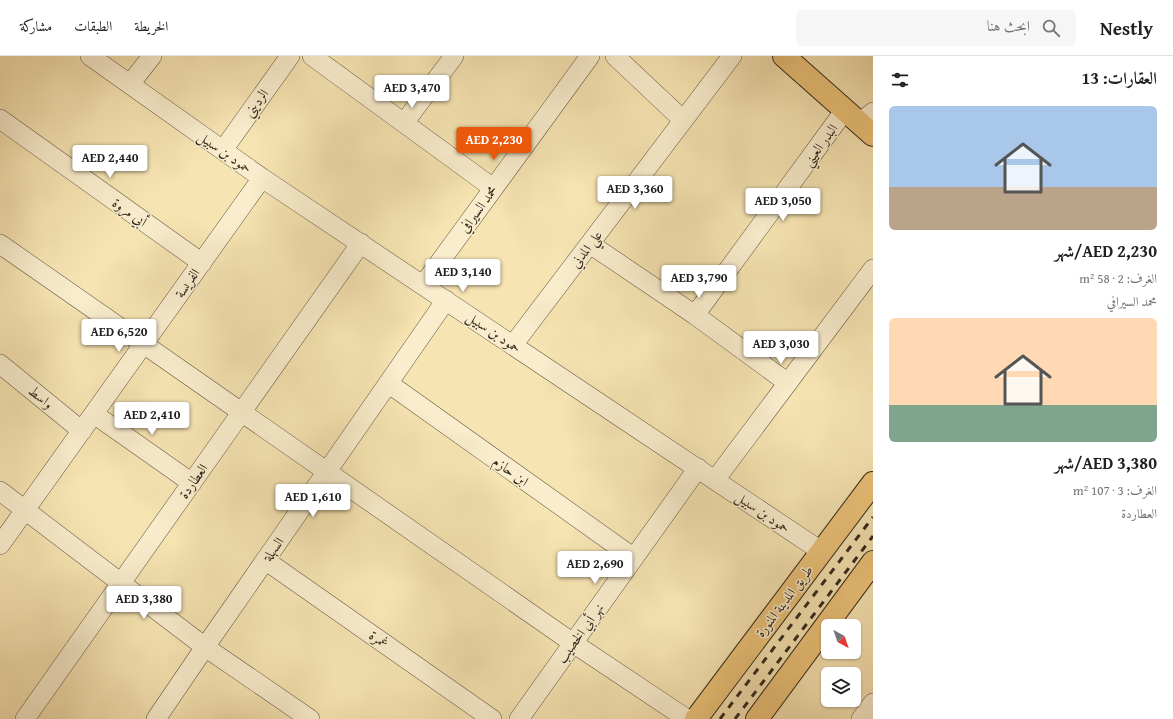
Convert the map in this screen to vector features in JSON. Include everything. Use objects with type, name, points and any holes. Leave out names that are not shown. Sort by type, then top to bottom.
[{"type":"main road","points":[[784,56],[863,120]]},
{"type":"main road","name":"طريق المدينة المنورة","points":[[696,719],[873,483]]},
{"type":"main road","points":[[757,719],[873,562]]},
{"type":"street","name":"حمود بن سبيل","points":[[90,56],[262,178],[822,551]]},
{"type":"street","points":[[130,84],[152,56]]},
{"type":"street","name":"الرديني","points":[[223,150],[290,56]]},
{"type":"street","points":[[312,56],[494,188]]},
{"type":"street","points":[[404,123],[454,56]]},
{"type":"street","name":"محمد السيرافي","points":[[423,285],[590,56]]},
{"type":"street","points":[[615,56],[683,120]]},
{"type":"street","name":"علي المدني","points":[[513,345],[732,56]]},
{"type":"street","name":"أبي مروة","points":[[0,119],[202,263]]},
{"type":"street","name":"البدر العيني","points":[[695,315],[863,120]]},
{"type":"street","name":"الفريسة","points":[[0,545],[262,178]]},
{"type":"street","name":"العطاردة","points":[[25,719],[361,243]]},
{"type":"street","points":[[0,244],[573,643],[687,719]]},
{"type":"street","points":[[590,244],[695,315],[788,383]]},
{"type":"street","points":[[715,480],[873,269]]},
{"type":"street","name":"السهلة","points":[[156,719],[446,300]]},
{"type":"street","name":"واسط","points":[[0,364],[82,431]]},
{"type":"street","name":"ابن حازم","points":[[388,383],[634,558]]},
{"type":"street","points":[[94,414],[192,483]]},
{"type":"street","name":"نهر أبي الخصيب","points":[[519,719],[698,468]]},
{"type":"street","points":[[0,492],[205,647],[310,719]]},
{"type":"street","name":"غمرة","points":[[265,560],[492,719]]},
{"type":"street","points":[[861,719],[873,703]]},
{"type":"railway","points":[[720,719],[873,517]]},
{"type":"railway","points":[[735,719],[873,536]]}]
